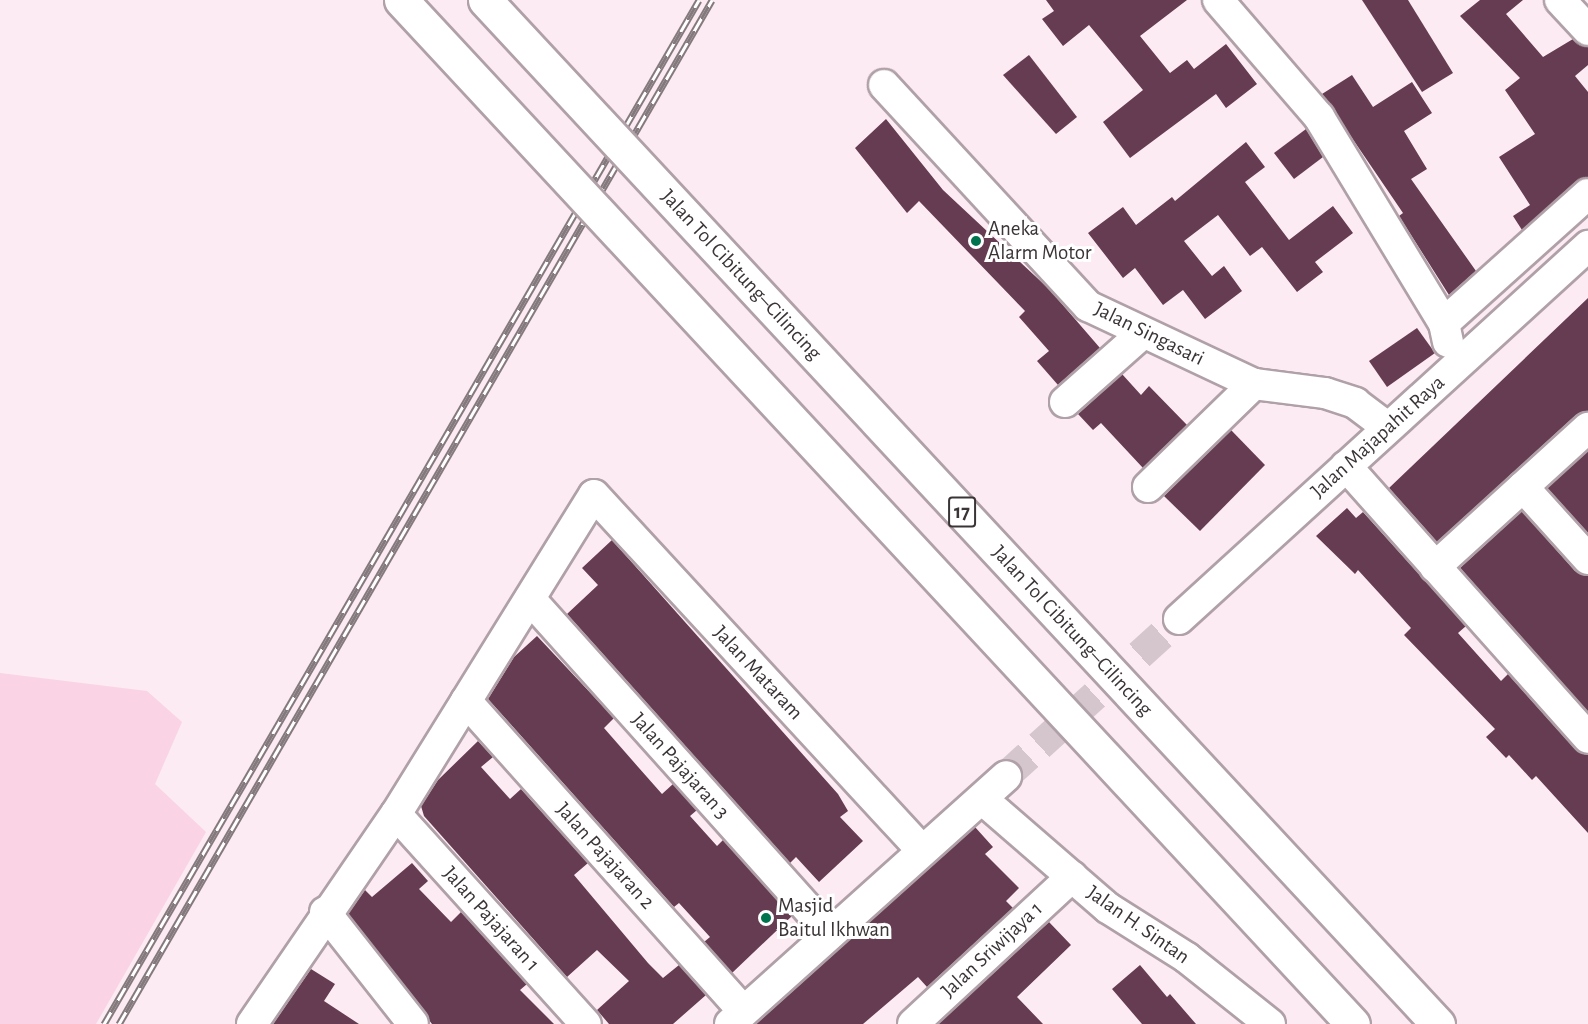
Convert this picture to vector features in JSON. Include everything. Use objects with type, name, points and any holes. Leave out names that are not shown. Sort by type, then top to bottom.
[{"type":"highway","points":[[401,0],[1353,1024]]},
{"type":"highway","name":"Jalan Tol Cibitung–Cilincing","points":[[485,0],[1438,1024]]},
{"type":"street","name":"Jalan Majapahit Raya","points":[[1179,619],[1453,368],[1444,323],[1319,117],[1218,0]]},
{"type":"street","points":[[1560,0],[1588,30]]},
{"type":"street","name":"Jalan Singasari","points":[[884,85],[1088,306],[1254,384],[1325,393],[1355,403],[1387,427]]},
{"type":"street","points":[[1444,323],[1588,194]]},
{"type":"street","points":[[1453,368],[1588,246]]},
{"type":"street","points":[[1065,402],[1143,333]]},
{"type":"street","points":[[1148,487],[1254,384]]},
{"type":"street","points":[[1436,567],[1588,428]]},
{"type":"street","points":[[1346,466],[1588,738]]},
{"type":"street","points":[[1523,487],[1588,559]]},
{"type":"street","name":"Jalan Mataram","points":[[530,598],[594,495],[922,851]]},
{"type":"street","points":[[252,1024],[325,912],[396,814],[530,598]]},
{"type":"street","name":"Jalan Pajajaran 3","points":[[530,598],[830,933]]},
{"type":"street","name":"Jalan Pajajaran 2","points":[[466,701],[736,1018]]},
{"type":"street","points":[[736,1018],[1006,776]]},
{"type":"street","name":"Jalan H. Sintan","points":[[982,798],[1072,877],[1270,1024]]},
{"type":"street","name":"Jalan Pajajaran 1","points":[[396,814],[586,1024]]},
{"type":"street","name":"Jalan Sriwijaya 1","points":[[913,1024],[1072,877]]},
{"type":"street","points":[[325,912],[399,1018]]},
{"type":"shaded area","points":[[0,673],[147,691],[182,722],[155,784],[206,832],[96,1024],[0,1024]]},
{"type":"building","points":[[1046,0],[1187,0],[1140,36],[1170,73],[1187,60],[1194,69],[1226,44],[1257,84],[1226,108],[1216,94],[1130,158],[1103,122],[1143,90],[1089,25],[1063,46],[1042,19],[1054,11]]},
{"type":"building","points":[[1362,0],[1408,0],[1453,73],[1422,92]]},
{"type":"building","points":[[1480,0],[1523,0],[1506,14],[1543,57],[1573,39],[1588,47],[1588,65],[1575,76],[1588,92],[1588,177],[1522,230],[1513,216],[1530,205],[1499,157],[1535,134],[1505,90],[1520,78],[1460,16]]},
{"type":"building","points":[[1029,55],[1077,117],[1056,134],[1003,75]]},
{"type":"building","points":[[1352,75],[1373,107],[1412,82],[1432,113],[1404,131],[1427,169],[1411,179],[1476,271],[1449,295],[1399,216],[1403,213],[1322,94]]},
{"type":"building","points":[[886,119],[943,190],[1049,289],[1100,348],[1058,385],[1037,361],[1049,351],[1019,317],[1025,311],[919,201],[907,213],[855,148]]},
{"type":"building","points":[[1306,129],[1323,157],[1294,179],[1274,153]]},
{"type":"building","points":[[1246,142],[1265,167],[1245,182],[1289,240],[1333,206],[1353,233],[1315,262],[1323,272],[1297,292],[1262,247],[1250,256],[1218,215],[1184,241],[1212,276],[1224,266],[1242,291],[1205,319],[1183,290],[1163,305],[1135,268],[1123,278],[1088,233],[1123,207],[1136,225],[1172,197],[1175,201]]},
{"type":"building","points":[[1588,298],[1588,411],[1576,415],[1437,542],[1389,488]]},
{"type":"building","points":[[1417,328],[1435,353],[1387,387],[1369,361]]},
{"type":"building","points":[[1122,374],[1141,395],[1149,386],[1187,425],[1143,468],[1101,423],[1093,430],[1078,414]]},
{"type":"building","points":[[1231,430],[1265,465],[1200,531],[1164,496]]},
{"type":"building","points":[[1588,451],[1588,533],[1547,488]]},
{"type":"building","points":[[1347,508],[1356,518],[1363,512],[1466,626],[1458,633],[1501,681],[1508,674],[1575,749],[1588,755],[1588,833],[1536,776],[1532,780],[1509,755],[1506,758],[1486,737],[1495,729],[1404,635],[1411,628],[1358,570],[1355,574],[1316,536]]},
{"type":"building","points":[[1522,511],[1575,571],[1588,576],[1588,712],[1460,568]]},
{"type":"building","points":[[612,540],[838,794],[848,811],[840,817],[863,841],[819,882],[796,857],[790,863],[567,614],[598,585],[582,568]]},
{"type":"building","points":[[537,636],[614,718],[604,728],[662,794],[673,784],[697,810],[690,816],[717,846],[723,840],[792,916],[732,973],[704,942],[710,937],[679,903],[674,907],[488,699],[514,657]]},
{"type":"building","points":[[478,741],[493,757],[481,767],[510,799],[521,789],[588,863],[574,875],[648,963],[663,978],[679,965],[706,995],[673,1024],[609,1024],[597,1010],[629,981],[597,950],[567,977],[424,816],[421,806],[438,780]]},
{"type":"building","points":[[975,827],[993,847],[985,854],[1019,888],[1006,901],[1013,908],[927,987],[918,977],[863,1024],[756,1024]]},
{"type":"building","points":[[412,863],[428,881],[419,889],[451,922],[461,912],[527,984],[520,990],[554,1024],[432,1024],[348,914],[365,890],[372,897]]},
{"type":"building","points":[[1049,922],[1071,945],[1017,997],[1043,1024],[938,1024]]},
{"type":"building","points":[[1140,965],[1167,997],[1170,994],[1196,1024],[1142,1024],[1112,989]]},
{"type":"building","points":[[311,969],[335,984],[324,1001],[359,1024],[273,1024]]},
{"type":"tunnel","points":[[1006,776],[1179,619]]},
{"type":"railway","points":[[104,1024],[699,0]]},
{"type":"railway","points":[[119,1024],[712,0]]},
{"type":"place","name":"Aneka Alarm Motor","points":[[976,241]]},
{"type":"place","name":"Masjid Baitul Ikhwan","points":[[766,918]]}]
